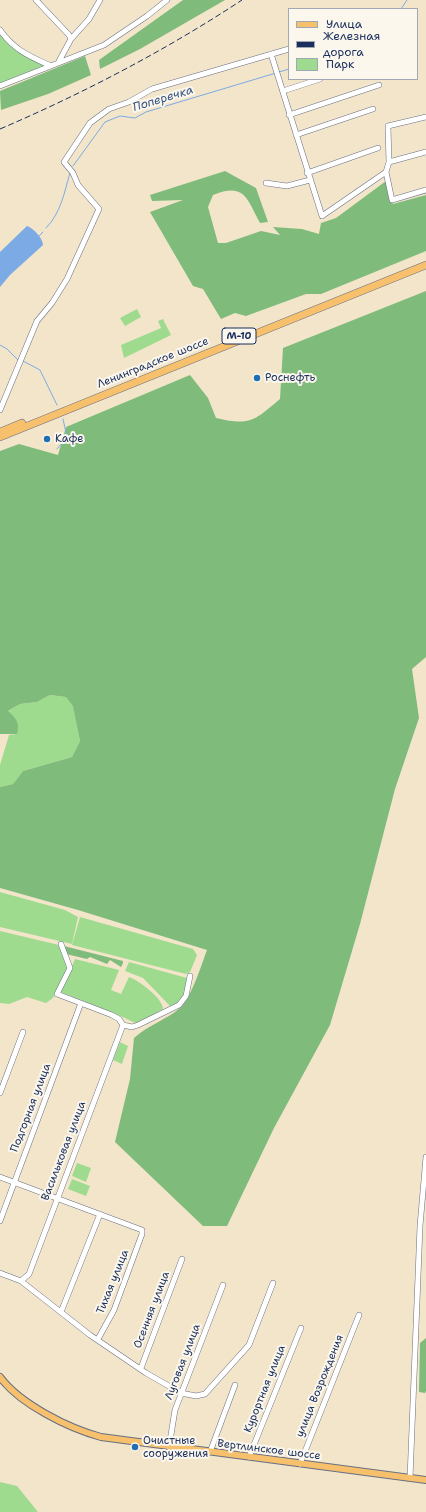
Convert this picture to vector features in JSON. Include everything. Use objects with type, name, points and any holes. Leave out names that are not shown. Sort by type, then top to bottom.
[{"type":"highway","name":"Ленинградское шоссе","points":[[0,432],[426,260]]},
{"type":"highway","name":"Ленинградское шоссе","points":[[0,437],[426,265]]},
{"type":"main road","name":"Вертлинское шоссе","points":[[0,1377],[7,1386],[20,1397],[80,1430],[108,1439],[426,1480]]},
{"type":"street","points":[[36,0],[69,35],[71,40]]},
{"type":"street","points":[[58,63],[71,40],[89,19],[100,0]]},
{"type":"street","points":[[0,86],[108,42],[147,16],[167,0]]},
{"type":"street","points":[[0,30],[10,43],[17,49],[51,66]]},
{"type":"street","points":[[0,410],[37,321],[52,302],[66,279],[99,209],[78,185],[73,173],[64,162],[90,123],[109,109],[129,102],[152,89],[288,49]]},
{"type":"street","points":[[271,54],[307,173],[322,216],[386,172]]},
{"type":"street","points":[[283,91],[317,80]]},
{"type":"street","points":[[289,115],[379,85]]},
{"type":"street","points":[[296,135],[373,109]]},
{"type":"street","points":[[426,117],[388,126],[389,162],[386,172],[392,200],[426,190]]},
{"type":"street","points":[[307,173],[378,148]]},
{"type":"street","points":[[389,162],[426,152]]},
{"type":"street","points":[[266,183],[286,186],[310,180]]},
{"type":"street","points":[[61,944],[70,968],[58,994],[112,1015],[119,1019],[123,1025],[132,1027],[175,1008],[185,998],[190,976]]},
{"type":"street","name":"Подгорная улица","points":[[0,1221],[82,1003]]},
{"type":"street","name":"Васильковая улица","points":[[21,1281],[29,1274],[123,1025]]},
{"type":"street","points":[[0,1093],[23,1032]]},
{"type":"street","points":[[410,1478],[420,1226],[426,1157]]},
{"type":"street","points":[[0,1177],[100,1214],[61,1312]]},
{"type":"street","name":"Тихая улица","points":[[98,1339],[114,1310],[142,1231],[140,1228],[100,1214]]},
{"type":"street","name":"Осенняя улица","points":[[141,1368],[182,1259]]},
{"type":"street","points":[[0,1273],[21,1281],[98,1339],[141,1368],[181,1393],[196,1396],[205,1394],[246,1350],[251,1342],[272,1283]]},
{"type":"street","name":"Луговая улица","points":[[169,1447],[173,1419],[181,1393],[223,1285]]},
{"type":"street","name":"улица Возрождения","points":[[300,1464],[359,1315]]},
{"type":"street","name":"Курортная улица","points":[[249,1457],[301,1328]]},
{"type":"street","points":[[210,1452],[235,1385]]},
{"type":"green space","points":[[183,0],[225,0],[140,49],[100,69],[99,60]]},
{"type":"green space","points":[[0,30],[10,43],[48,65],[0,84]]},
{"type":"green space","points":[[85,56],[91,75],[48,94],[1,110],[0,91]]},
{"type":"green space","points":[[225,171],[256,188],[268,222],[260,223],[248,200],[239,192],[224,191],[213,195],[208,207],[218,243],[226,243],[261,231],[280,235],[273,227],[302,229],[319,234],[321,223],[336,218],[386,181],[393,204],[426,195],[426,251],[321,294],[306,294],[246,316],[235,313],[221,319],[203,289],[193,286],[150,212],[183,200],[152,201],[150,195]]},
{"type":"green space","points":[[426,291],[426,657],[412,669],[419,718],[395,789],[360,924],[330,1025],[274,1128],[227,1226],[203,1226],[115,1142],[130,1079],[134,1038],[139,1033],[180,1008],[188,997],[196,980],[207,950],[78,910],[0,888],[0,787],[13,784],[23,771],[72,757],[80,741],[73,706],[66,697],[50,695],[37,702],[20,704],[8,711],[17,721],[17,734],[0,734],[0,451],[19,444],[58,455],[66,427],[190,375],[208,398],[216,418],[237,422],[251,420],[280,399],[283,348]]},
{"type":"green space","points":[[137,309],[141,317],[125,326],[120,318]]},
{"type":"green space","points":[[163,319],[171,335],[124,358],[121,345],[161,328],[158,321]]},
{"type":"green space","points":[[50,695],[66,697],[74,706],[80,741],[72,757],[23,771],[13,784],[0,787],[0,765],[9,735],[17,734],[7,712],[20,704],[37,702]]},
{"type":"green space","points":[[0,892],[65,910],[78,917],[72,944],[0,927]]},
{"type":"green space","points":[[80,917],[193,949],[197,955],[190,972],[186,974],[72,945]]},
{"type":"green space","points":[[0,931],[59,945],[67,968],[53,998],[46,1003],[27,997],[9,1004],[0,1003]]},
{"type":"green space","points":[[64,946],[123,961],[123,963],[121,967],[110,960],[107,964],[90,957],[87,959],[66,954]]},
{"type":"green space","points":[[75,959],[119,970],[111,990],[121,994],[129,977],[155,995],[163,1009],[137,1024],[61,992]]},
{"type":"green space","points":[[129,962],[187,978],[184,996],[179,1003],[171,1007],[143,978],[125,971]]},
{"type":"green space","points":[[120,1042],[128,1046],[122,1064],[113,1060]]},
{"type":"green space","points":[[77,1163],[91,1168],[86,1182],[72,1176]]},
{"type":"green space","points":[[72,1179],[90,1186],[86,1196],[68,1189]]},
{"type":"green space","points":[[426,1338],[425,1393],[419,1392],[420,1343]]},
{"type":"green space","points":[[0,1482],[17,1486],[38,1512],[0,1512]]},
{"type":"water","points":[[27,226],[37,234],[43,242],[43,245],[10,275],[0,287],[0,252]]},
{"type":"waterway","name":"Поперечка","points":[[402,8],[407,0]]},
{"type":"waterway","name":"Поперечка","points":[[279,72],[288,69]]},
{"type":"waterway","name":"Поперечка","points":[[73,166],[105,122],[120,116],[135,118],[146,112],[276,73]]},
{"type":"waterway","name":"Поперечка","points":[[46,228],[59,209],[70,173]]},
{"type":"waterway","name":"Поперечка","points":[[39,236],[43,232]]},
{"type":"waterway","points":[[0,345],[7,349],[18,360]]},
{"type":"waterway","points":[[23,361],[40,370],[57,405]]},
{"type":"waterway","points":[[57,449],[67,437],[63,419]]},
{"type":"railway","points":[[0,129],[63,101],[124,70],[184,36],[242,0]]},
{"type":"place","name":"Роснефть","points":[[257,378]]},
{"type":"place","name":"Кафе","points":[[47,439]]},
{"type":"place","name":"Очистные сооружения","points":[[135,1447]]}]
